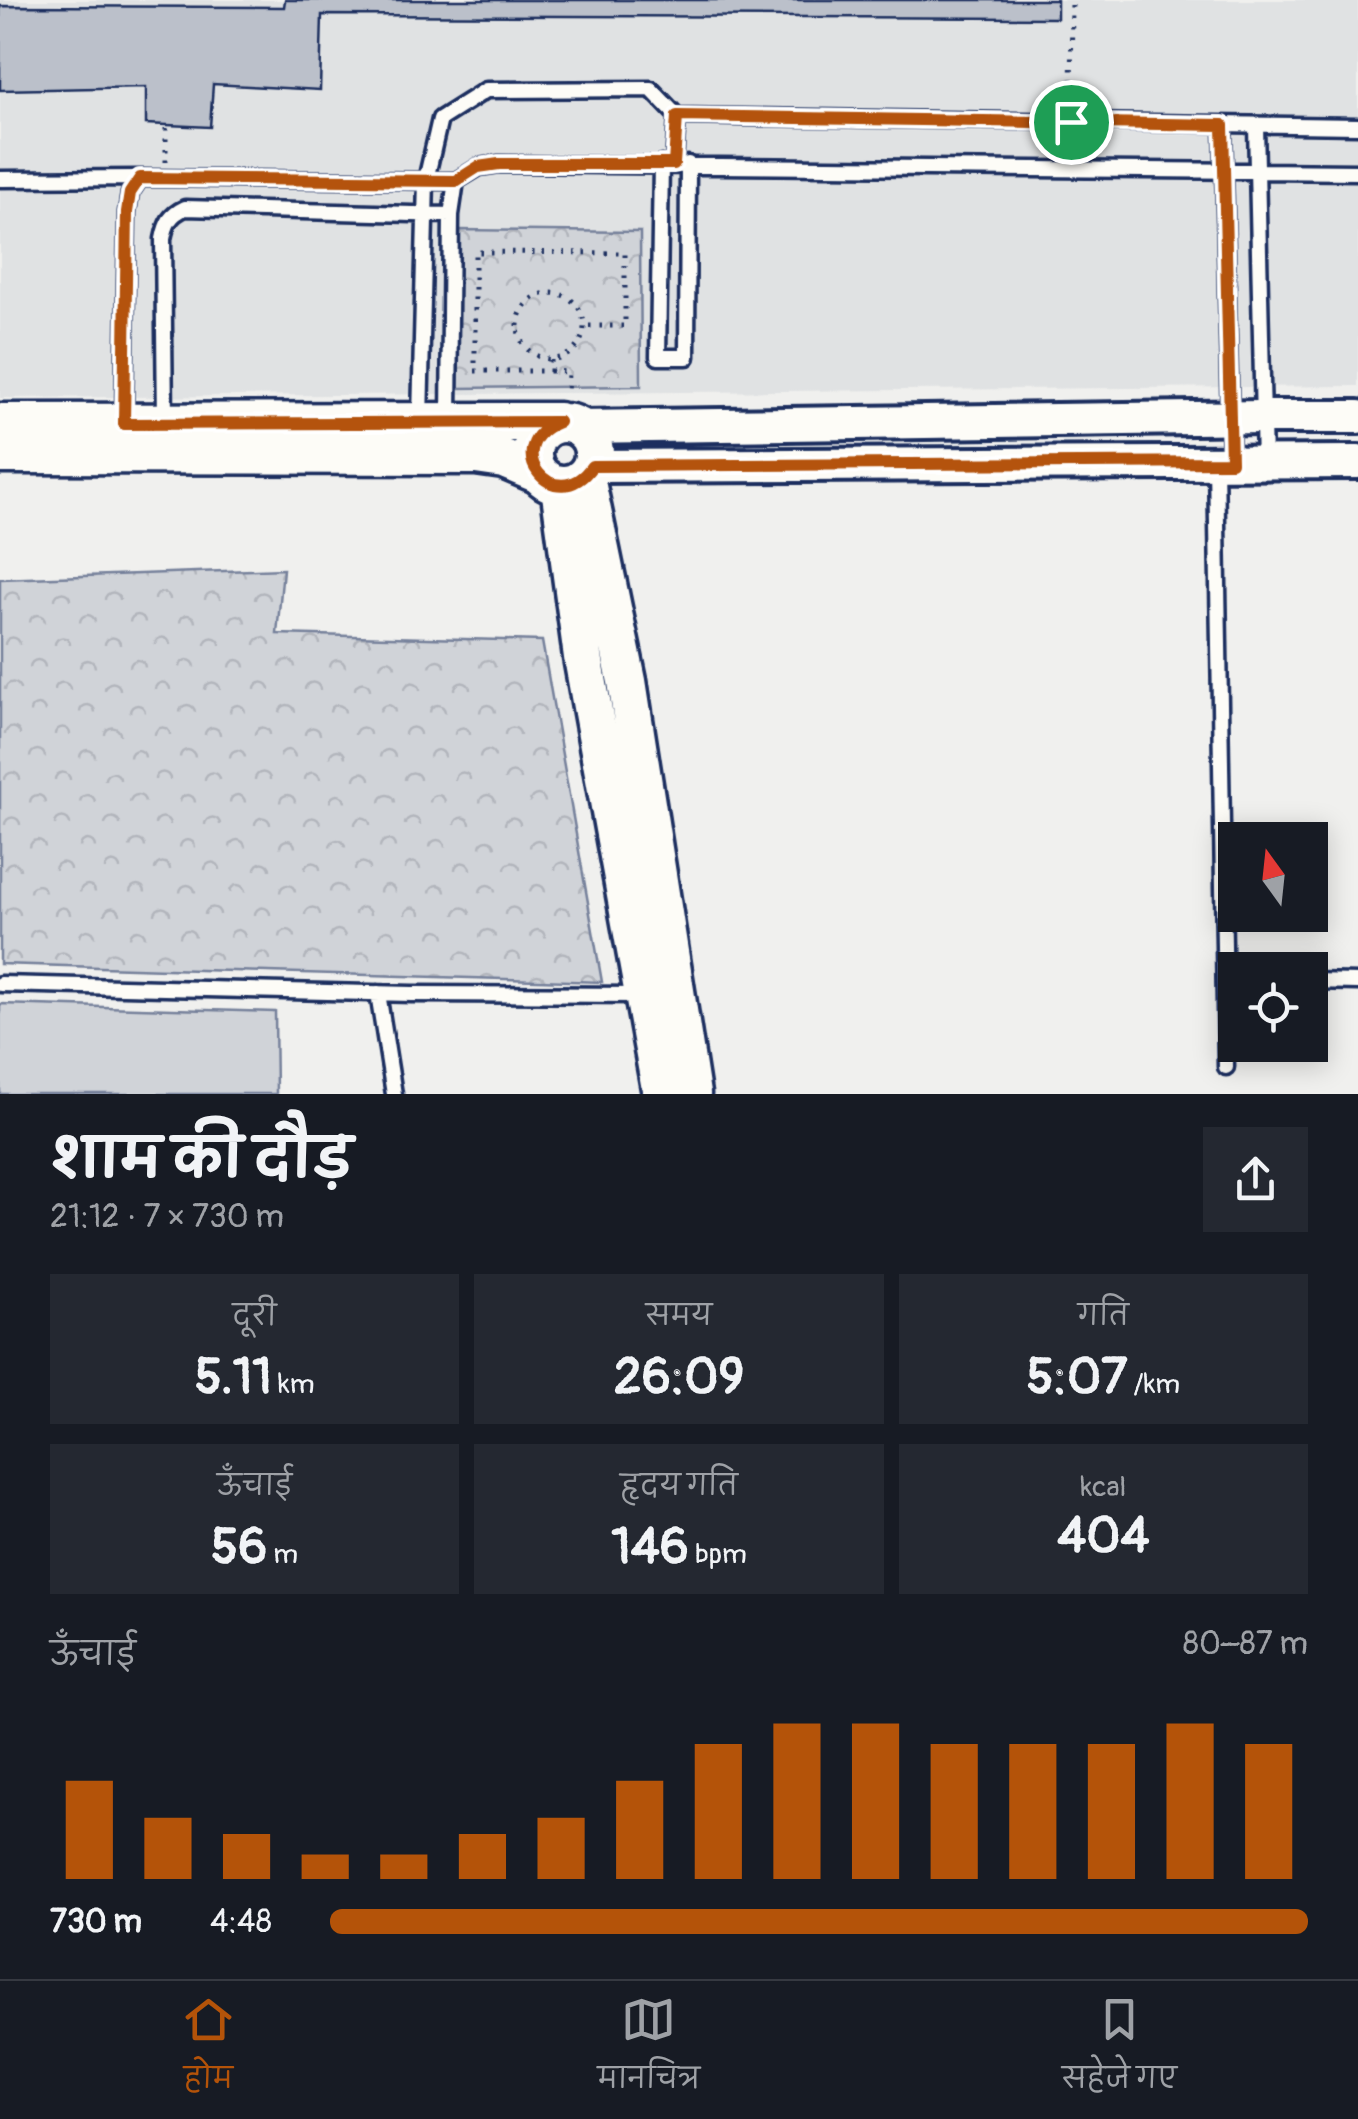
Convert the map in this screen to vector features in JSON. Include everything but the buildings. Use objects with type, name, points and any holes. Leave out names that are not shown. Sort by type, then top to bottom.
[{"type":"main road","points":[[0,424],[568,424],[592,440],[595,453],[569,475]]},
{"type":"main road","points":[[568,424],[546,427],[537,436],[532,461],[569,475]]},
{"type":"main road","points":[[0,454],[476,455],[569,475]]},
{"type":"main road","points":[[569,475],[627,682],[660,994],[662,1094]]},
{"type":"main road","points":[[660,994],[691,1094]]},
{"type":"street","points":[[568,424],[1358,417]]},
{"type":"street","points":[[569,475],[1358,462]]},
{"type":"lane","points":[[434,423],[426,180],[440,120],[486,90],[651,89],[677,116],[1358,126]]},
{"type":"lane","points":[[674,164],[687,357],[658,357],[677,116]]},
{"type":"lane","points":[[1223,125],[1246,417],[1264,463]]},
{"type":"lane","points":[[1230,952],[1223,462],[1246,417],[1256,126]]},
{"type":"lane","points":[[0,178],[456,181],[478,167],[499,164],[1358,172]]},
{"type":"lane","points":[[124,424],[127,212],[130,193],[140,178]]},
{"type":"lane","points":[[434,423],[456,181]]},
{"type":"lane","points":[[165,424],[163,239],[166,223],[175,213],[200,208],[451,215]]},
{"type":"lane","points":[[1328,981],[1358,982]]},
{"type":"lane","points":[[0,984],[378,993],[660,994]]},
{"type":"lane","points":[[378,993],[394,1094]]},
{"type":"lane","points":[[1226,1062],[1226,1067]]},
{"type":"path","points":[[1071,122],[1072,0]]},
{"type":"path","points":[[166,125],[166,178]]},
{"type":"path","points":[[568,424],[568,372],[474,372],[475,252],[625,253],[624,326],[584,326]]},
{"type":"path","points":[[550,292],[572,300],[579,308],[584,326],[582,340],[575,350],[551,360],[525,348],[517,328],[523,307],[540,294],[550,292]]},
{"type":"path","points":[[551,360],[551,371]]},
{"type":"shaded area","points":[[0,0],[1358,0],[1358,386],[0,398]]},
{"type":"green space","points":[[458,230],[640,232],[641,386],[457,388]]},
{"type":"green space","points":[[283,569],[277,634],[542,641],[602,982],[0,964],[0,579]]},
{"type":"green space","points":[[0,1004],[275,1012],[276,1094],[0,1094]]},
{"type":"route","points":[[677,116],[1071,122],[1223,125],[1231,462],[592,466],[574,484],[560,486],[537,473],[532,461],[537,436],[559,422],[124,424],[127,212],[130,193],[140,178],[456,181],[478,167],[499,164],[674,164],[677,116]]}]
